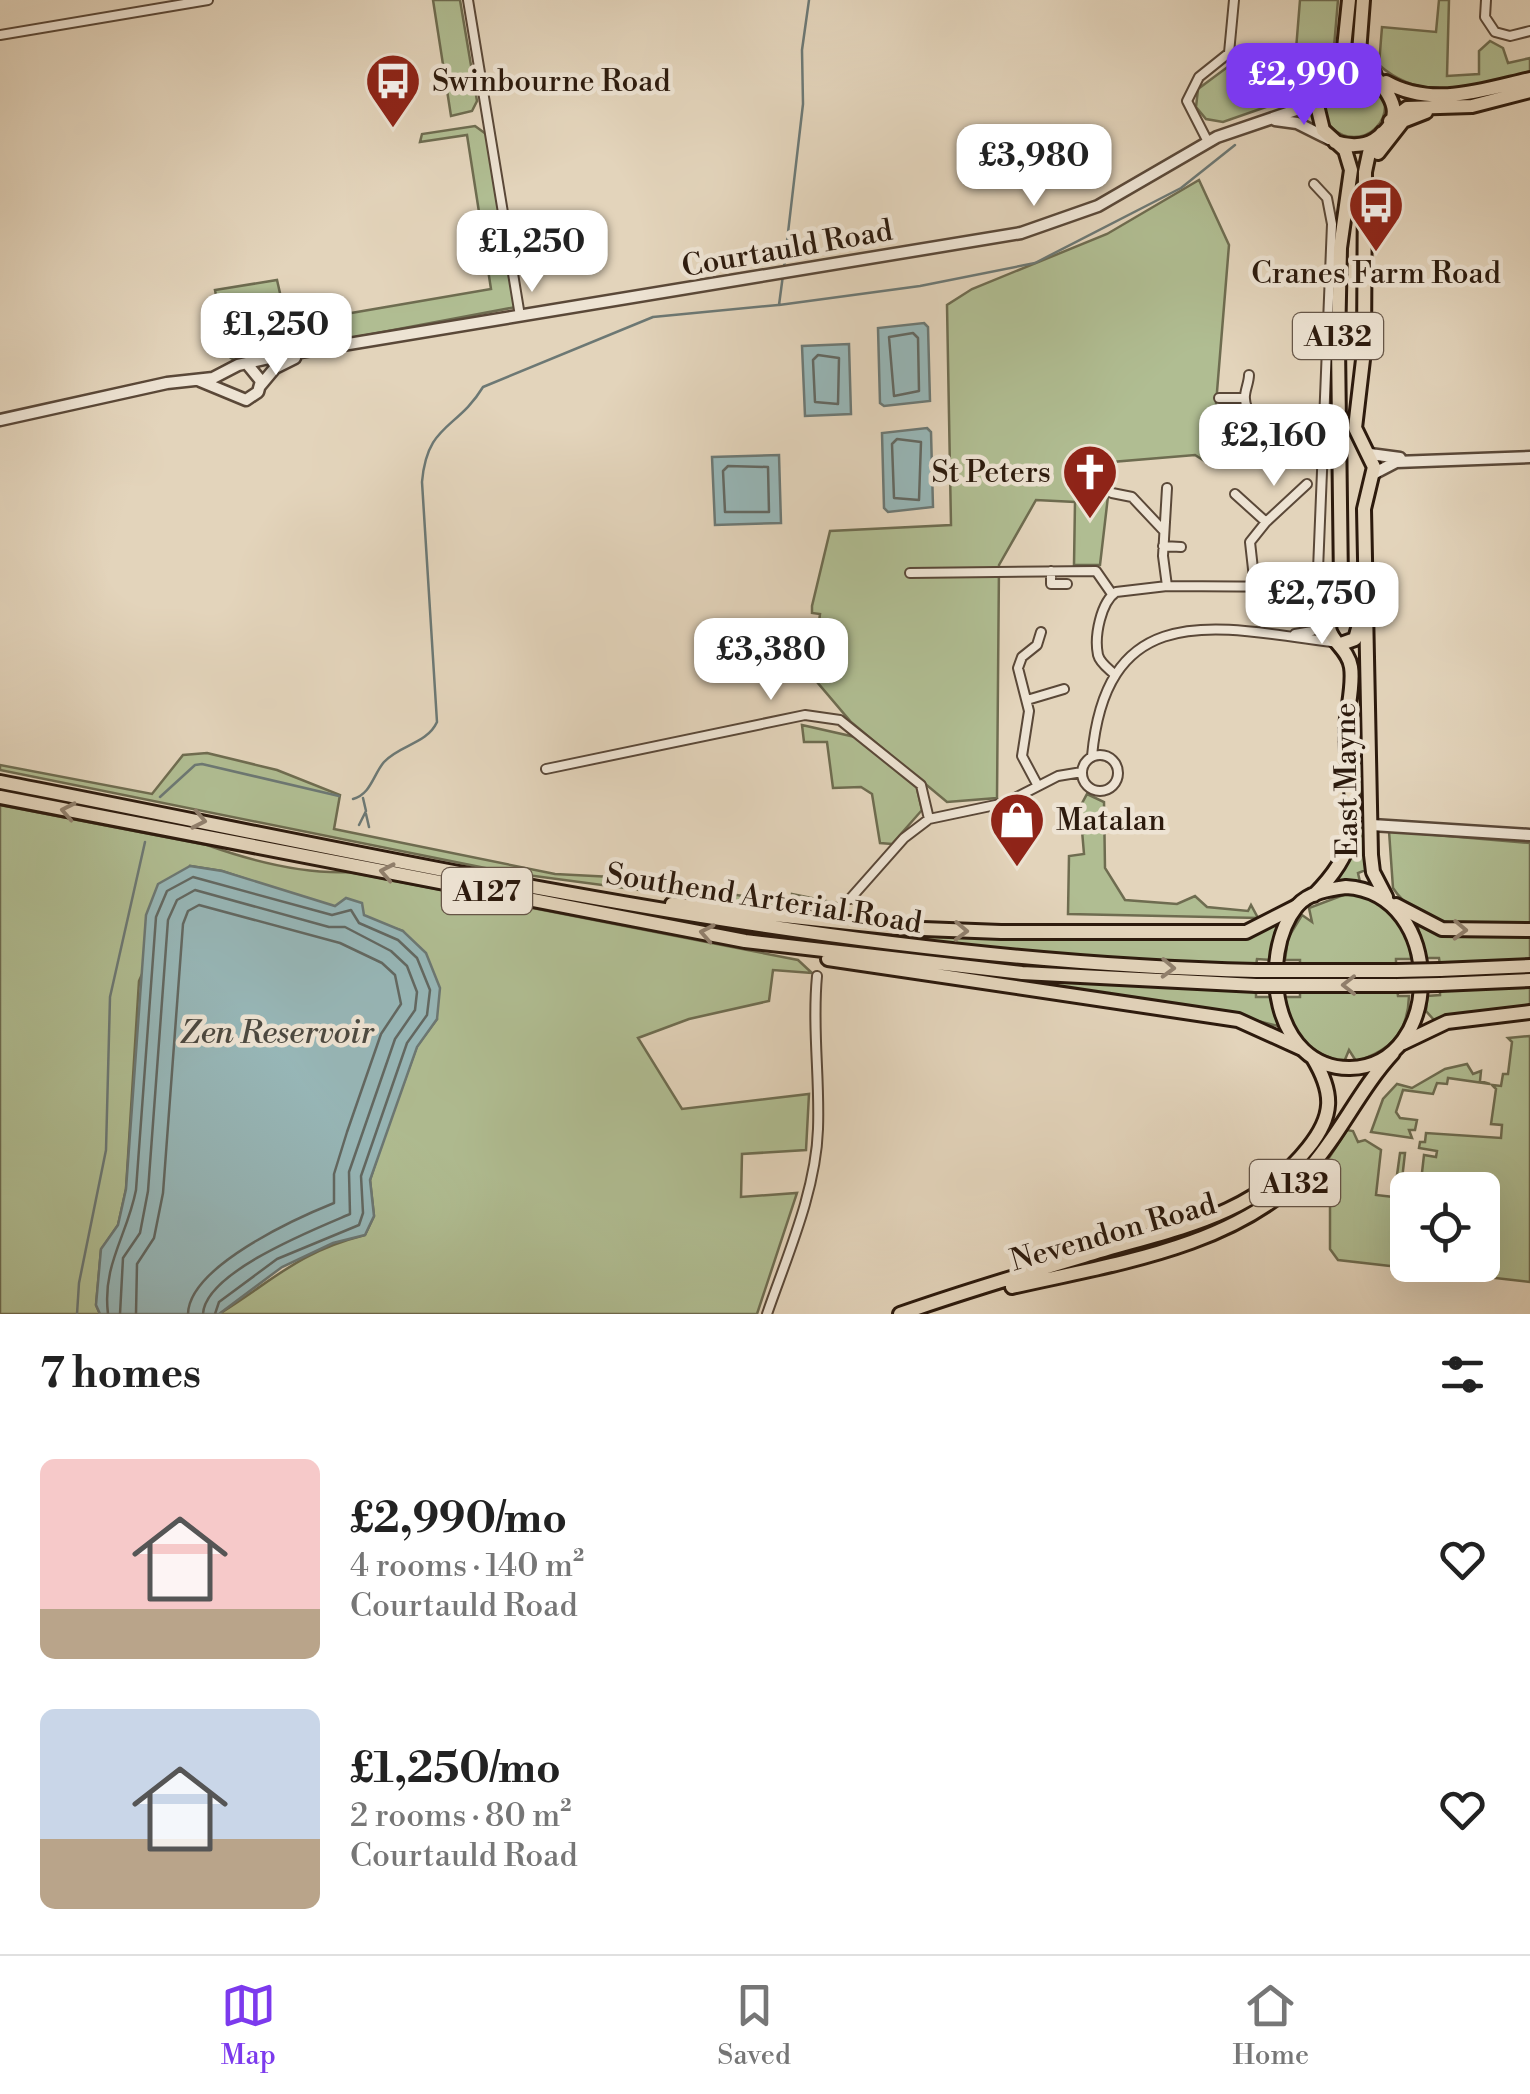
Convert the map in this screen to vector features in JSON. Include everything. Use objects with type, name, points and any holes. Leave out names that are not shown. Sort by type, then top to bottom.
[{"type":"main road","points":[[1321,86],[1344,48],[1349,0]]},
{"type":"main road","name":"A132","points":[[1364,0],[1358,49],[1379,77],[1392,106],[1386,127]]},
{"type":"main road","points":[[1321,86],[1353,68],[1405,91],[1446,97],[1530,79]]},
{"type":"main road","name":"A132","points":[[1321,86],[1320,123],[1345,150],[1351,170],[1340,248],[1342,583],[1330,617]]},
{"type":"main road","points":[[1366,198],[1376,157],[1403,122],[1530,91]]},
{"type":"main road","points":[[1333,140],[1365,144],[1408,108],[1455,107]]},
{"type":"main road","name":"East Mayne","points":[[1386,127],[1366,162],[1364,372],[1355,428],[1368,452],[1373,474],[1364,509],[1372,866],[1391,901]]},
{"type":"main road","points":[[1340,475],[1347,454],[1368,452]]},
{"type":"main road","name":"East Mayne","points":[[1340,644],[1356,638],[1366,599]]},
{"type":"main road","name":"East Mayne","points":[[1314,894],[1342,863],[1353,836],[1346,734],[1352,670],[1340,644],[1329,632],[1330,617]]},
{"type":"main road","name":"Southend Arterial Road","points":[[0,782],[747,926],[886,945],[1256,978]]},
{"type":"main road","name":"Southend Arterial Road","points":[[0,798],[745,941],[1022,973],[1530,980]]},
{"type":"main road","points":[[1530,930],[1442,929],[1391,901],[1346,887],[1314,894],[1297,906],[1281,941],[1278,995],[1286,1028],[1300,1048],[1313,1058],[1351,1068],[1447,1022],[1530,1012]]},
{"type":"main road","name":"A127","points":[[551,889],[754,914],[969,932],[1246,932],[1297,906]]},
{"type":"main road","name":"A132","points":[[1391,901],[1414,936],[1418,970],[1418,1008],[1398,1048]]},
{"type":"main road","name":"A127","points":[[745,941],[843,962],[1238,1020],[1300,1048]]},
{"type":"main road","name":"Southend Arterial Road","points":[[1440,977],[1530,966]]},
{"type":"main road","name":"Nevendon Road","points":[[949,1300],[1174,1246],[1245,1218],[1272,1202],[1312,1165],[1358,1092],[1398,1048]]},
{"type":"main road","name":"Nevendon Road","points":[[900,1314],[1191,1226],[1245,1203],[1296,1163],[1327,1117],[1330,1090],[1313,1058]]},
{"type":"street","points":[[0,34],[208,0]]},
{"type":"street","points":[[468,0],[520,318]]},
{"type":"street","points":[[1208,142],[1187,101],[1199,77],[1228,53],[1234,0]]},
{"type":"street","points":[[1486,0],[1485,17],[1495,32],[1510,36],[1530,31]]},
{"type":"street","name":"Courtauld Road","points":[[0,420],[167,383],[199,381],[227,374],[238,365],[1046,226],[1136,187],[1208,142],[1302,107],[1321,86]]},
{"type":"street","name":"Courtauld Road","points":[[1259,122],[1297,123],[1333,140]]},
{"type":"street","points":[[1114,674],[1099,659],[1098,651],[1103,607],[1112,594],[1167,586],[1305,585],[1318,570],[1332,224],[1328,198],[1314,184]]},
{"type":"street","name":"Courtauld Road","points":[[229,394],[246,400],[276,368],[300,355]]},
{"type":"street","points":[[247,365],[259,376],[260,386]]},
{"type":"street","points":[[199,381],[229,394],[227,374]]},
{"type":"street","points":[[1250,375],[1244,398],[1252,414],[1273,420],[1324,417]]},
{"type":"street","points":[[1219,398],[1244,398]]},
{"type":"street","points":[[1226,446],[1228,422],[1245,421],[1252,414]]},
{"type":"street","points":[[1368,452],[1421,460]]},
{"type":"street","points":[[1373,474],[1385,465],[1421,460],[1530,457]]},
{"type":"street","points":[[1255,587],[1250,542],[1307,484]]},
{"type":"street","points":[[1166,488],[1163,546],[1167,586]]},
{"type":"street","points":[[1112,493],[1132,498],[1163,525]]},
{"type":"street","points":[[1235,494],[1266,522]]},
{"type":"street","points":[[1163,546],[1180,547]]},
{"type":"street","points":[[910,574],[1096,570],[1112,594]]},
{"type":"street","points":[[1052,571],[1051,584],[1067,584]]},
{"type":"street","points":[[1291,635],[1312,630],[1330,617]]},
{"type":"street","points":[[850,899],[904,838],[929,818],[1005,803],[1038,786],[1082,772],[1092,756],[1096,723],[1114,674],[1145,647],[1183,630],[1227,628],[1340,644]]},
{"type":"street","points":[[1038,786],[1022,756],[1027,700],[1019,662],[1037,646],[1041,632]]},
{"type":"street","points":[[1027,700],[1064,689]]},
{"type":"street","points":[[546,768],[805,715],[840,720],[922,785],[929,818]]},
{"type":"street","points":[[1082,772],[1093,789],[1110,788],[1116,782],[1114,761],[1100,754],[1092,756]]},
{"type":"street","points":[[1372,825],[1530,834]]},
{"type":"street","points":[[768,1314],[806,1194],[818,1130],[813,1042],[817,976]]},
{"type":"green space","points":[[433,0],[460,0],[477,101],[472,111],[451,116]]},
{"type":"green space","points":[[1300,0],[1338,0],[1334,47],[1308,75],[1300,95],[1223,122],[1206,119],[1196,107],[1198,89],[1229,66],[1236,53],[1236,77],[1256,79],[1258,60],[1295,62]]},
{"type":"green space","points":[[1439,0],[1449,0],[1447,76],[1479,74],[1479,51],[1490,41],[1503,48],[1508,63],[1530,58],[1530,74],[1471,86],[1433,88],[1397,78],[1379,65],[1382,27],[1436,32]]},
{"type":"green space","points":[[1354,75],[1376,84],[1385,106],[1376,128],[1354,137],[1332,128],[1323,106],[1332,84]]},
{"type":"green space","points":[[475,126],[486,134],[516,307],[234,360],[228,356],[215,290],[277,280],[287,324],[491,289],[467,135],[420,142],[422,134]]},
{"type":"green space","points":[[1199,180],[1229,245],[1211,465],[1195,455],[1112,462],[1100,565],[1074,565],[1075,502],[1036,500],[999,565],[997,798],[947,802],[851,722],[812,676],[820,614],[812,613],[812,606],[830,531],[951,525],[947,305],[972,289],[1107,234]]},
{"type":"green space","points":[[802,725],[855,737],[916,785],[922,810],[892,844],[880,843],[872,794],[861,787],[833,788],[827,742],[804,742]]},
{"type":"green space","points":[[1353,732],[1356,745],[1364,745],[1366,870],[1358,873],[1360,882],[1337,878],[1357,837]]},
{"type":"green space","points":[[207,753],[277,770],[340,795],[334,829],[555,874],[613,877],[791,903],[792,894],[841,904],[813,913],[505,872],[0,770],[0,765],[152,794],[183,755]]},
{"type":"green space","points":[[1087,794],[1104,802],[1105,868],[1125,900],[1177,904],[1195,896],[1207,907],[1248,911],[1251,905],[1258,918],[1068,914],[1069,856],[1084,854],[1080,807]]},
{"type":"green space","points":[[0,805],[207,845],[276,865],[349,872],[798,960],[812,973],[773,970],[769,1001],[689,1019],[638,1038],[682,1109],[809,1094],[806,1150],[742,1154],[741,1197],[797,1193],[757,1314],[219,1314],[304,1259],[365,1235],[374,1216],[370,1180],[382,1143],[417,1046],[437,1019],[403,931],[222,871],[190,866],[139,981],[126,1189],[118,1225],[101,1250],[96,1305],[100,1314],[0,1314]]},
{"type":"green space","points":[[1389,831],[1530,843],[1530,923],[1455,923],[1420,913],[1393,888]]},
{"type":"green space","points":[[1346,894],[1371,899],[1391,913],[1405,933],[1411,959],[1396,959],[1396,967],[1300,967],[1300,960],[1285,960],[1288,938],[1302,915],[1312,922],[1309,908]]},
{"type":"green space","points":[[735,916],[1251,935],[1281,921],[1273,960],[1257,959],[1256,966],[1008,953]]},
{"type":"green space","points":[[1417,925],[1433,931],[1530,934],[1530,961],[1440,965],[1439,958],[1427,958]]},
{"type":"green space","points":[[963,973],[1256,989],[1256,997],[1273,997],[1278,1026],[1238,1016]]},
{"type":"green space","points":[[1530,984],[1530,1008],[1434,1020],[1426,1011],[1427,996],[1440,995],[1440,988]]},
{"type":"green space","points":[[1300,989],[1397,989],[1398,996],[1409,996],[1408,1008],[1401,1029],[1388,1045],[1356,1061],[1349,1050],[1344,1062],[1311,1047],[1296,1031],[1285,997],[1300,997]]},
{"type":"green space","points":[[1530,1036],[1530,1282],[1500,1279],[1500,1172],[1422,1172],[1424,1155],[1436,1157],[1437,1151],[1419,1148],[1426,1133],[1501,1138],[1502,1125],[1491,1124],[1496,1089],[1492,1085],[1501,1086],[1503,1074],[1508,1074],[1512,1042],[1508,1038]]},
{"type":"green space","points":[[1467,1064],[1473,1074],[1481,1071],[1480,1081],[1490,1084],[1448,1078],[1447,1084],[1437,1083],[1433,1094],[1403,1090],[1396,1112],[1400,1118],[1417,1120],[1415,1130],[1409,1130],[1412,1138],[1371,1132],[1383,1099],[1397,1084],[1412,1088],[1445,1069]]},
{"type":"green space","points":[[1347,1130],[1353,1131],[1358,1142],[1365,1140],[1381,1150],[1376,1195],[1390,1197],[1390,1266],[1338,1260],[1330,1249],[1330,1198],[1292,1197],[1327,1161]]},
{"type":"green space","points":[[1400,1153],[1405,1153],[1403,1172],[1397,1172]]},
{"type":"water","points":[[924,323],[928,327],[930,401],[884,406],[880,403],[878,328]]},
{"type":"water","points":[[849,344],[851,414],[805,416],[802,346]]},
{"type":"water","points":[[927,428],[931,432],[933,507],[888,512],[884,508],[882,433]]},
{"type":"water","points":[[779,455],[781,523],[715,525],[712,457]]},
{"type":"water","name":"Zen Reservoir","points":[[190,866],[222,871],[335,906],[346,898],[362,903],[364,915],[403,931],[426,953],[440,988],[437,1019],[417,1047],[370,1180],[374,1216],[365,1235],[333,1243],[282,1267],[219,1314],[100,1314],[96,1305],[101,1249],[118,1225],[126,1189],[146,915],[158,884]]},
{"type":"waterway","points":[[784,267],[803,104],[802,50],[809,0]]},
{"type":"waterway","points":[[783,275],[779,305],[920,286],[1035,263],[1181,188],[1235,145]]},
{"type":"waterway","points":[[353,799],[368,789],[390,756],[427,735],[437,722],[422,482],[425,463],[437,437],[483,387],[653,317],[778,305]]},
{"type":"waterway","points":[[160,797],[195,765],[202,764],[339,796]]},
{"type":"waterway","points":[[359,825],[366,811],[363,798]]},
{"type":"waterway","points":[[366,814],[369,827]]},
{"type":"waterway","points":[[77,1314],[79,1283],[106,1150],[110,997],[145,842]]},
{"type":"place","name":"Swinbourne Road","points":[[393,130]]},
{"type":"place","name":"Cranes Farm Road","points":[[1376,254]]},
{"type":"place","name":"St Peters","points":[[1090,521]]},
{"type":"place","name":"Matalan","points":[[1017,869]]}]
